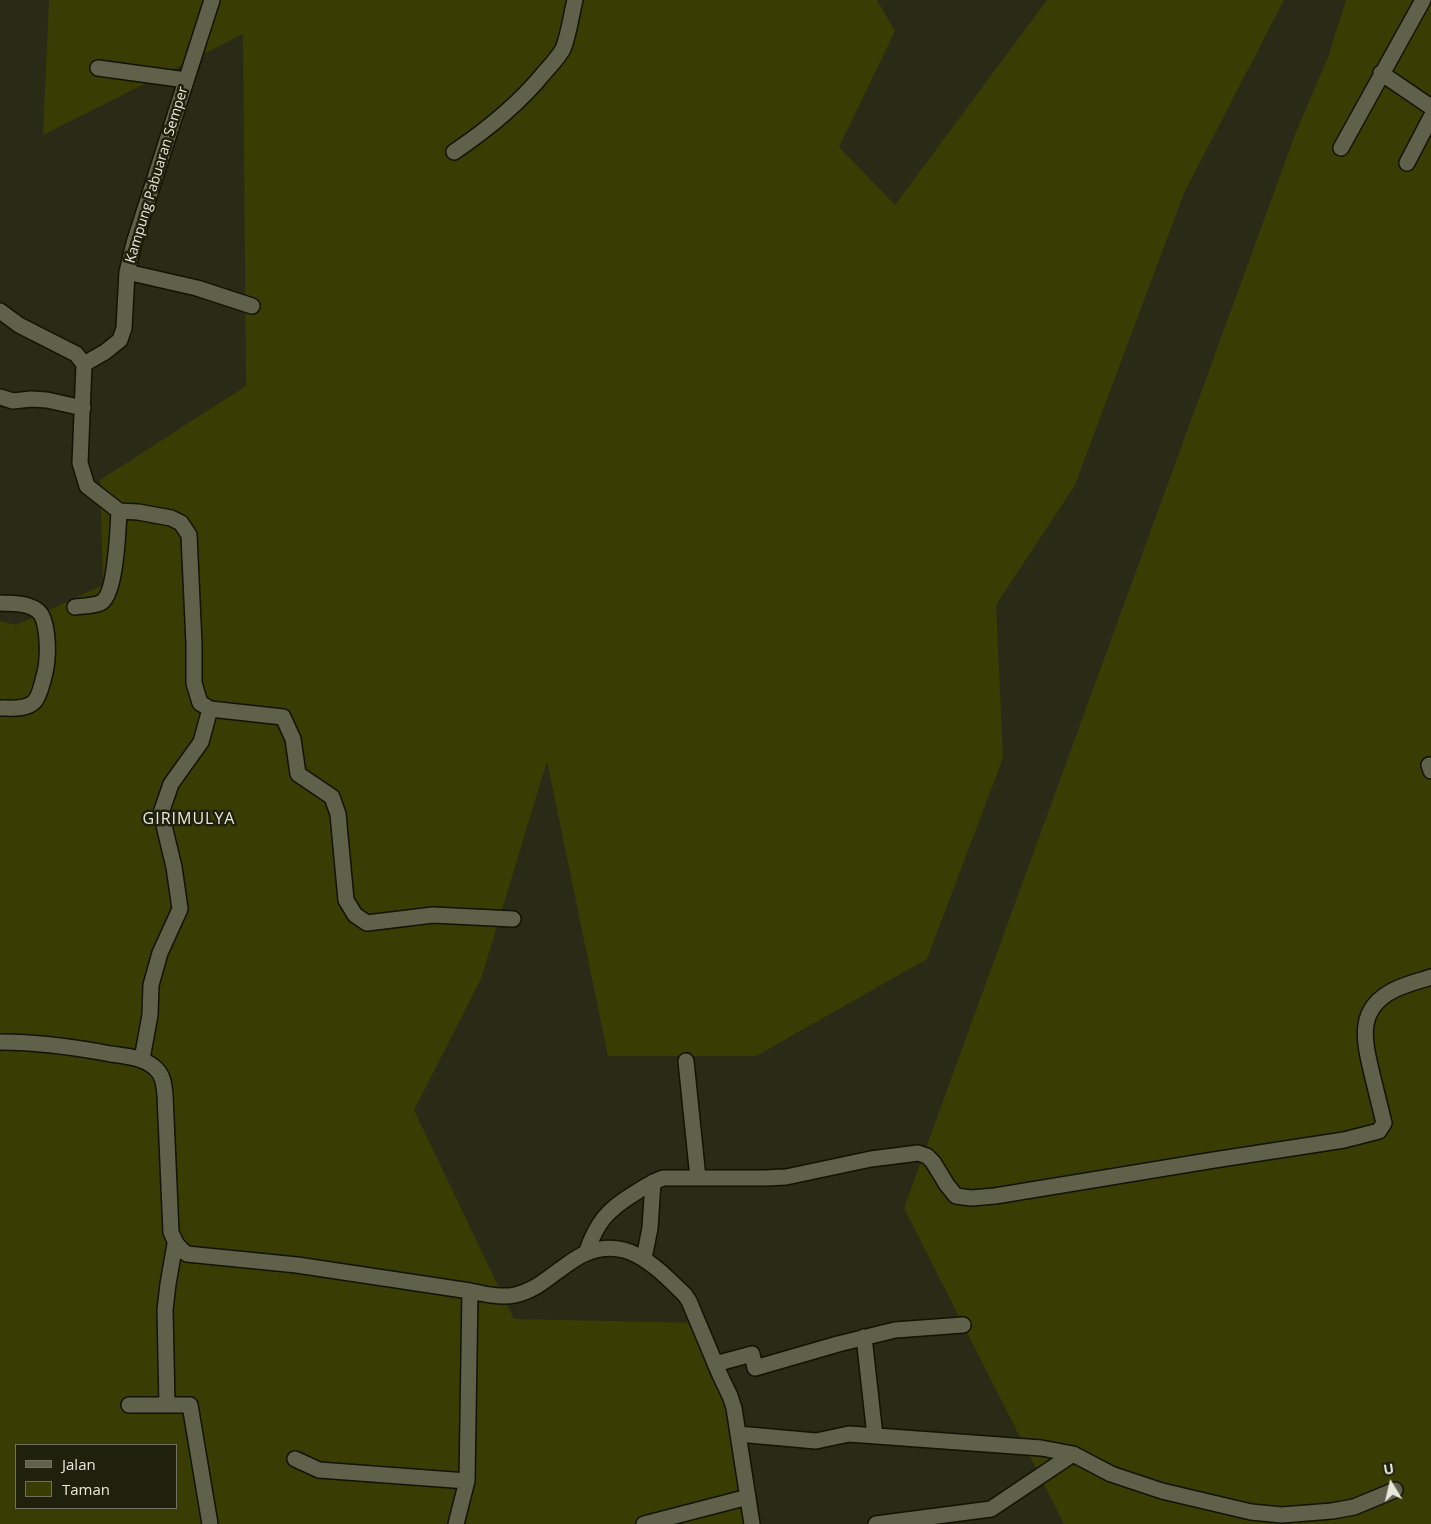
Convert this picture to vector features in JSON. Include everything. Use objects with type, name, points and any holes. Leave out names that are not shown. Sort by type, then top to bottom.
[{"type":"street","name":"Kampung Pabuaran Semper","points":[[84,364],[106,352],[120,340],[124,328],[127,272],[134,243],[212,0]]},
{"type":"street","points":[[454,152],[478,136],[515,105],[555,60],[562,50],[567,36],[575,0]]},
{"type":"street","points":[[1340,148],[1423,0]]},
{"type":"street","points":[[98,68],[186,80]]},
{"type":"street","points":[[1381,74],[1431,107]]},
{"type":"street","points":[[1407,163],[1431,117]]},
{"type":"street","points":[[127,272],[198,288],[252,306]]},
{"type":"street","points":[[0,311],[19,325],[76,354],[84,364],[80,464],[87,486],[119,511],[138,512],[170,518],[181,523],[188,535],[194,644],[194,683],[200,703],[210,709],[283,716],[293,739],[298,774],[332,797],[338,814],[346,900],[354,914],[367,923],[433,915],[513,919]]},
{"type":"street","points":[[0,397],[13,401],[47,400],[83,408]]},
{"type":"street","points":[[75,607],[101,603],[108,596],[112,581],[119,511]]},
{"type":"street","points":[[0,603],[24,604],[40,612],[44,618],[48,660],[35,702],[28,706],[0,708]]},
{"type":"street","points":[[142,1060],[150,1015],[151,985],[160,954],[180,909],[174,866],[161,812],[171,784],[201,742],[210,709]]},
{"type":"street","points":[[586,1253],[592,1235],[600,1222],[616,1204],[663,1178],[786,1177],[871,1159],[918,1153],[926,1156],[933,1162],[946,1185],[956,1196],[971,1198],[995,1196],[1324,1144],[1379,1131],[1384,1123],[1364,1038],[1370,1012],[1379,1000],[1393,990],[1431,977]]},
{"type":"street","points":[[0,1042],[59,1045],[142,1060],[158,1071],[164,1084],[171,1232],[175,1244],[187,1254],[298,1265],[492,1295],[514,1296],[539,1286],[586,1253],[606,1248],[622,1249],[644,1258],[685,1295],[695,1312],[715,1364],[730,1396],[752,1524]]},
{"type":"street","points":[[686,1061],[698,1178]]},
{"type":"street","points":[[644,1258],[650,1228],[653,1182]]},
{"type":"street","points":[[167,1405],[166,1310],[168,1284],[175,1244]]},
{"type":"street","points":[[456,1524],[467,1481],[470,1291]]},
{"type":"street","points":[[715,1364],[752,1354],[755,1368],[895,1330],[963,1325]]},
{"type":"street","points":[[864,1337],[876,1436]]},
{"type":"street","points":[[129,1405],[190,1405],[210,1524]]},
{"type":"street","points":[[738,1434],[816,1441],[849,1434],[1041,1448],[1073,1454],[1111,1474],[1162,1491],[1251,1512],[1282,1515],[1332,1512],[1354,1507],[1395,1490]]},
{"type":"street","points":[[876,1524],[991,1509],[1073,1454]]},
{"type":"street","points":[[295,1459],[319,1470],[467,1481]]},
{"type":"street","points":[[644,1524],[748,1497]]},
{"type":"green space","points":[[49,0],[877,0],[895,31],[839,147],[895,205],[1047,0],[1284,0],[1184,193],[1075,485],[996,605],[1003,758],[927,959],[756,1056],[608,1056],[547,761],[481,979],[414,1110],[514,1319],[704,1323],[759,1524],[0,1524],[0,621],[16,625],[103,585],[100,480],[246,386],[243,34],[43,135]]},
{"type":"green space","points":[[1346,0],[1431,0],[1431,1524],[1064,1524],[904,1208],[1296,132],[1328,57]]},
{"type":"district","name":"GIRIMULYA","points":[[189,819]]}]
